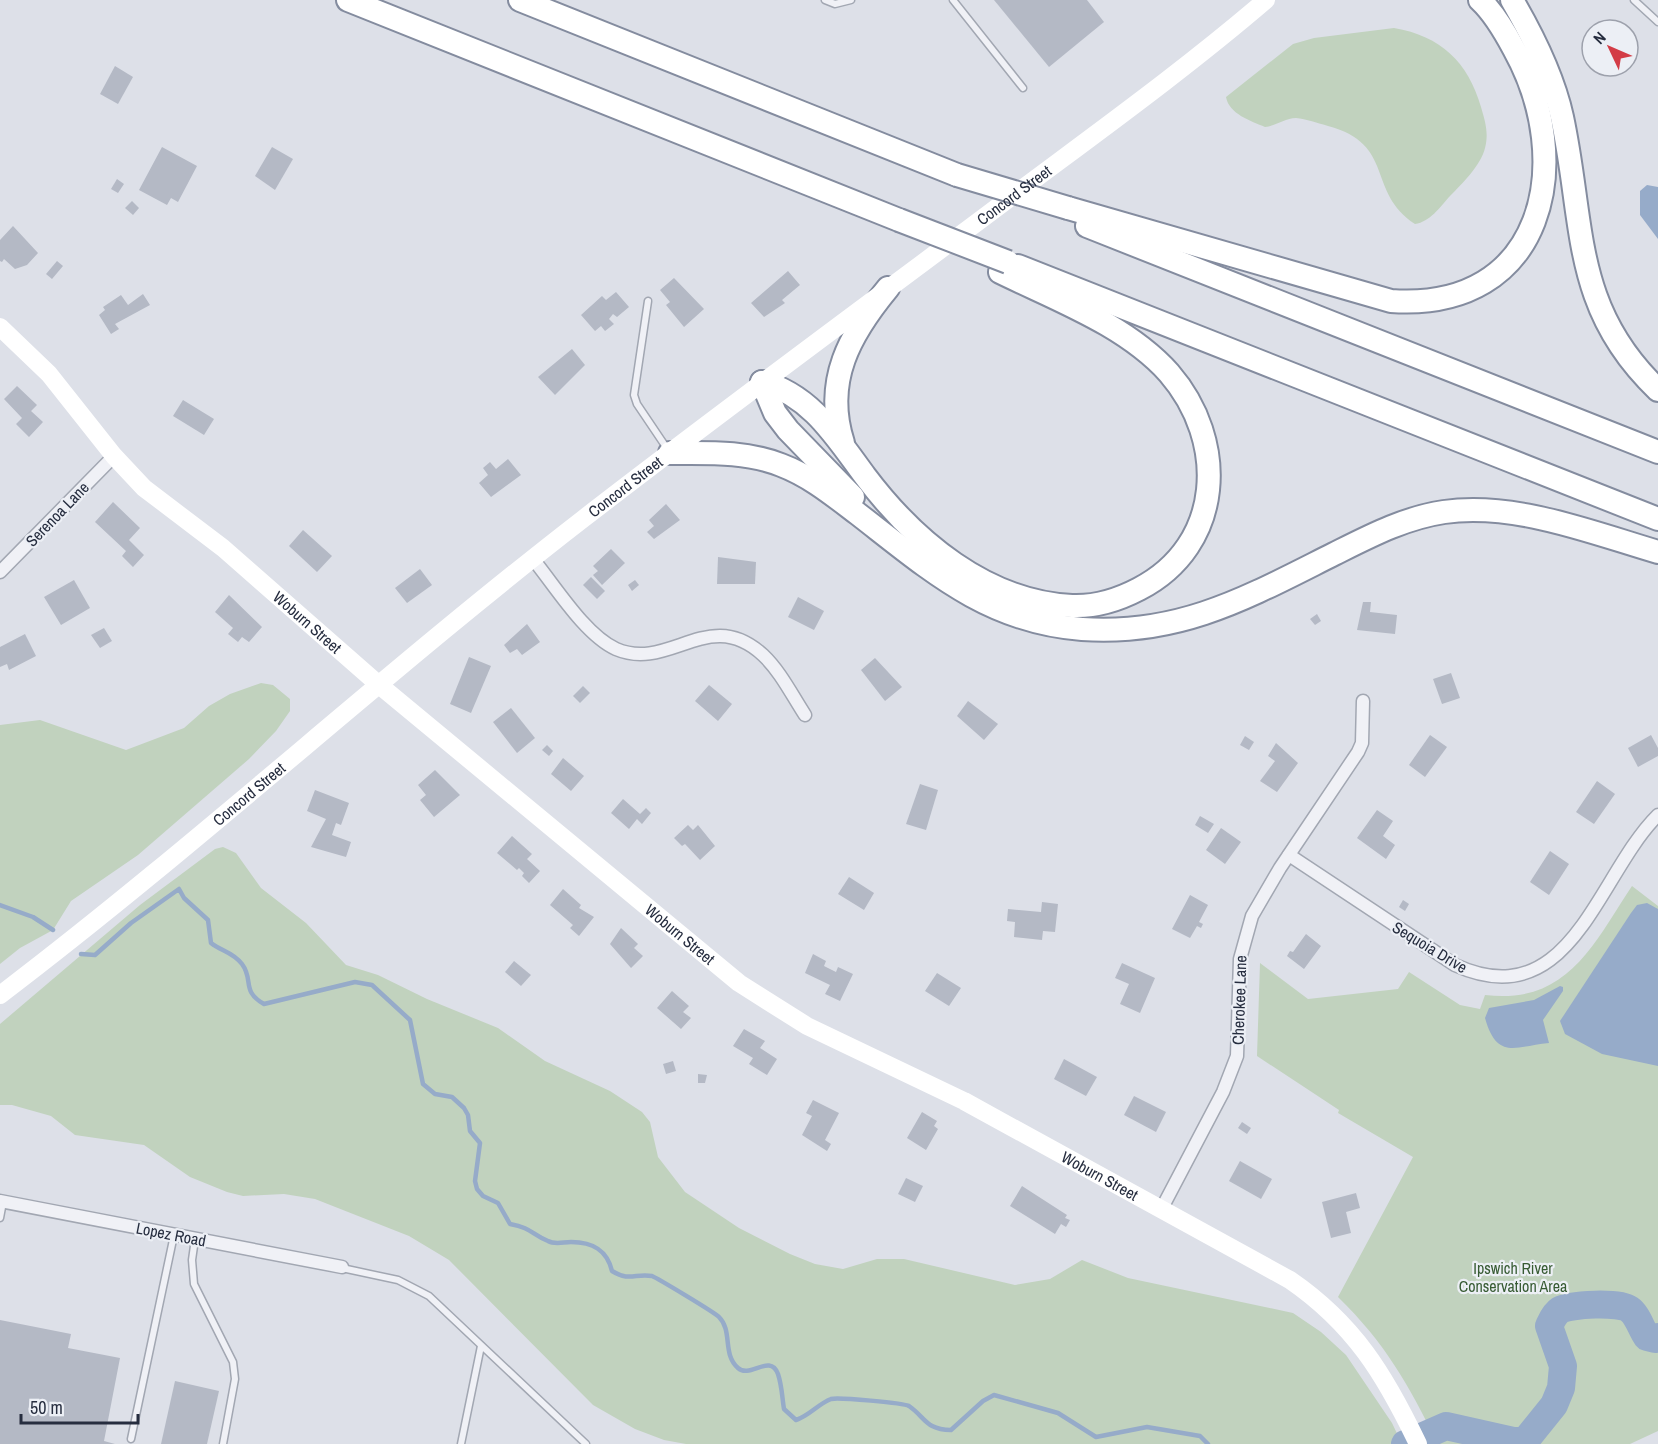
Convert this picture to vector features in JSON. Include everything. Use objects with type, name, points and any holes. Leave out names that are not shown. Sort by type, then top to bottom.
[{"type":"highway","points":[[348,0],[899,220],[1004,267],[1658,519]]},
{"type":"highway","points":[[520,0],[957,175],[1063,211],[1658,452]]},
{"type":"highway","points":[[1512,0],[1539,52],[1562,116],[1582,250],[1596,299],[1619,345],[1658,390]]},
{"type":"highway","points":[[1063,211],[1391,301],[1424,302],[1458,294],[1474,287],[1501,268],[1522,244],[1538,212],[1546,174],[1545,141],[1533,92],[1512,44],[1483,2]]},
{"type":"highway","points":[[762,382],[796,396],[820,418],[845,447],[887,504],[921,539],[960,568],[1021,596],[1059,605],[1075,606],[1106,602],[1145,586],[1176,560],[1200,522],[1209,487],[1207,442],[1189,400],[1153,357],[1130,340],[1004,267]]},
{"type":"highway","points":[[845,447],[837,409],[841,364],[856,330],[888,288]]},
{"type":"highway","points":[[762,382],[775,412],[788,430],[894,542]]},
{"type":"highway","points":[[670,453],[734,454],[780,464],[818,484],[941,579],[980,601],[1042,622],[1102,630],[1146,628],[1217,611],[1248,598],[1383,529],[1417,517],[1445,512],[1481,510],[1517,514],[1658,552]]},
{"type":"street","name":"Concord Street","points":[[0,995],[198,838],[378,684],[533,559],[762,382],[1174,74],[1266,0]]},
{"type":"street","name":"Woburn Street","points":[[0,327],[49,374],[114,456],[144,488],[234,557],[378,684],[690,944],[762,1000],[829,1037],[964,1101],[1290,1280],[1330,1310],[1370,1356],[1418,1444]]},
{"type":"street","name":"Serenoa Lane","points":[[0,572],[114,456]]},
{"type":"street","points":[[533,559],[590,629],[606,643],[624,652],[645,654],[665,651],[705,636],[737,639],[765,657],[805,715]]},
{"type":"street","name":"Cherokee Lane","points":[[1162,1208],[1231,1074],[1238,1046],[1242,944],[1252,916],[1289,855],[1358,752],[1362,743],[1363,701]]},
{"type":"street","name":"Sequoia Drive","points":[[1289,855],[1455,965],[1481,974],[1509,976],[1544,965],[1565,948],[1658,815]]},
{"type":"street","name":"Lopez Road","points":[[2,1201],[342,1268]]},
{"type":"lane","points":[[825,0],[835,4],[851,0]]},
{"type":"lane","points":[[953,0],[1023,88]]},
{"type":"lane","points":[[1636,1],[1658,22]]},
{"type":"lane","points":[[648,301],[634,395],[637,404],[670,453]]},
{"type":"lane","points":[[0,1218],[2,1201]]},
{"type":"lane","points":[[131,1439],[174,1234]]},
{"type":"lane","points":[[195,1238],[192,1260],[194,1284],[233,1362],[235,1379],[223,1444]]},
{"type":"lane","points":[[342,1268],[398,1280],[418,1289],[586,1444]]},
{"type":"lane","points":[[461,1444],[480,1346]]},
{"type":"green space","points":[[1394,28],[1426,37],[1439,45],[1460,64],[1475,91],[1487,132],[1483,154],[1470,174],[1434,213],[1415,224],[1400,211],[1390,198],[1372,156],[1363,144],[1349,134],[1296,118],[1265,127],[1236,112],[1231,108],[1226,97],[1293,44],[1314,38]]},
{"type":"green space","points":[[261,683],[273,685],[290,699],[290,711],[276,731],[249,759],[138,855],[71,901],[53,930],[20,948],[0,964],[0,725],[40,720],[126,750],[184,728],[209,706],[230,694]]},
{"type":"green space","points":[[223,847],[236,853],[261,888],[306,923],[346,965],[378,975],[427,999],[498,1028],[545,1061],[610,1091],[642,1112],[650,1122],[658,1157],[685,1192],[739,1228],[790,1254],[815,1264],[843,1269],[877,1259],[904,1259],[1015,1285],[1050,1279],[1082,1260],[1128,1278],[1293,1313],[1321,1332],[1346,1355],[1392,1423],[1402,1444],[686,1444],[664,1440],[635,1429],[593,1405],[449,1260],[409,1236],[315,1199],[284,1194],[243,1196],[227,1192],[190,1177],[144,1145],[75,1135],[51,1116],[12,1105],[0,1105],[0,1024],[140,905],[215,849]]},
{"type":"green space","name":"Ipswich River Conservation Area","points":[[1632,886],[1658,906],[1658,1431],[1630,1444],[1438,1444],[1383,1348],[1338,1297],[1413,1157],[1338,1113],[1339,1110],[1257,1056],[1260,963],[1308,999],[1398,989],[1409,972],[1460,1005],[1480,1009],[1485,995],[1513,996],[1537,990],[1557,980],[1575,966],[1590,949]]},
{"type":"water","points":[[1647,185],[1658,187],[1658,239],[1640,215],[1640,191]]},
{"type":"water","points":[[1647,903],[1658,909],[1658,1066],[1602,1054],[1565,1034],[1560,1021],[1631,913],[1637,905]]},
{"type":"water","points":[[1560,986],[1563,987],[1563,991],[1543,1020],[1549,1043],[1509,1048],[1495,1040],[1485,1018],[1489,1008],[1534,1000]]},
{"type":"building","points":[[994,0],[1087,0],[1104,22],[1049,67]]},
{"type":"building","points":[[115,66],[133,77],[118,104],[100,94]]},
{"type":"building","points":[[162,147],[197,166],[178,202],[171,198],[167,205],[139,190]]},
{"type":"building","points":[[272,147],[293,159],[275,190],[255,176]]},
{"type":"building","points":[[117,179],[124,184],[118,193],[111,189]]},
{"type":"building","points":[[132,201],[139,208],[133,215],[125,208]]},
{"type":"building","points":[[13,226],[38,253],[27,265],[15,269],[4,259],[0,261],[0,240]]},
{"type":"building","points":[[57,261],[63,266],[52,279],[46,274]]},
{"type":"building","points":[[788,271],[800,285],[782,300],[785,303],[764,317],[751,303]]},
{"type":"building","points":[[674,278],[704,309],[684,327],[666,305],[670,302],[660,290]]},
{"type":"building","points":[[616,292],[629,307],[617,317],[613,314],[609,319],[614,324],[605,331],[601,326],[595,331],[581,315],[602,296],[606,300]]},
{"type":"building","points":[[143,294],[150,305],[115,324],[119,329],[111,334],[99,315],[105,310],[103,307],[121,295],[128,305]]},
{"type":"building","points":[[572,349],[585,365],[555,395],[538,377]]},
{"type":"building","points":[[17,386],[37,405],[31,411],[43,422],[29,437],[16,424],[22,418],[4,399]]},
{"type":"building","points":[[183,400],[214,419],[204,435],[173,416]]},
{"type":"building","points":[[508,459],[521,475],[491,497],[479,483],[488,475],[483,468],[490,462],[496,469]]},
{"type":"building","points":[[113,502],[140,528],[129,540],[144,555],[133,567],[122,556],[126,551],[95,522]]},
{"type":"building","points":[[666,504],[680,520],[654,539],[647,532],[654,526],[649,520]]},
{"type":"building","points":[[303,530],[332,556],[317,572],[289,546]]},
{"type":"building","points":[[611,549],[625,563],[602,585],[593,575],[598,571],[593,566]]},
{"type":"building","points":[[718,557],[756,562],[755,584],[717,584]]},
{"type":"building","points":[[420,569],[432,585],[407,603],[395,588]]},
{"type":"building","points":[[591,577],[605,591],[597,599],[583,585]]},
{"type":"building","points":[[74,580],[90,608],[61,625],[44,597]]},
{"type":"building","points":[[635,580],[639,585],[632,591],[628,585]]},
{"type":"building","points":[[229,595],[262,627],[249,642],[242,637],[238,642],[228,634],[233,628],[215,612]]},
{"type":"building","points":[[798,597],[824,611],[814,630],[788,617]]},
{"type":"building","points":[[1363,602],[1371,602],[1370,612],[1397,615],[1395,634],[1357,630]]},
{"type":"building","points":[[1317,614],[1321,621],[1315,625],[1310,619]]},
{"type":"building","points":[[527,624],[540,642],[522,655],[517,649],[510,653],[504,645]]},
{"type":"building","points":[[104,628],[112,641],[100,648],[91,635]]},
{"type":"building","points":[[25,634],[36,656],[9,670],[7,664],[0,667],[0,647]]},
{"type":"building","points":[[469,657],[491,666],[471,713],[450,704]]},
{"type":"building","points":[[875,658],[902,687],[885,701],[861,670]]},
{"type":"building","points":[[1451,673],[1460,698],[1442,704],[1433,679]]},
{"type":"building","points":[[709,685],[732,704],[718,721],[695,701]]},
{"type":"building","points":[[583,686],[590,693],[580,703],[573,696]]},
{"type":"building","points":[[968,701],[998,724],[984,740],[957,716]]},
{"type":"building","points":[[511,708],[535,738],[517,753],[493,722]]},
{"type":"building","points":[[1430,735],[1447,747],[1425,777],[1409,765]]},
{"type":"building","points":[[1651,735],[1658,748],[1658,756],[1638,767],[1628,748]]},
{"type":"building","points":[[1245,736],[1254,742],[1249,750],[1240,745]]},
{"type":"building","points":[[1276,743],[1298,763],[1277,792],[1260,781],[1275,761],[1268,756]]},
{"type":"building","points":[[547,745],[553,751],[549,756],[542,750]]},
{"type":"building","points":[[563,758],[584,776],[571,791],[551,774]]},
{"type":"building","points":[[435,770],[460,795],[434,817],[420,800],[426,795],[418,785]]},
{"type":"building","points":[[1597,781],[1615,794],[1594,824],[1576,812]]},
{"type":"building","points":[[920,784],[938,790],[926,830],[906,824]]},
{"type":"building","points":[[315,790],[349,803],[341,825],[336,823],[332,835],[351,842],[346,857],[311,847],[326,819],[307,811]]},
{"type":"building","points":[[623,799],[640,814],[646,808],[651,813],[642,824],[637,819],[629,829],[611,813]]},
{"type":"building","points":[[1377,810],[1393,821],[1383,836],[1395,845],[1386,859],[1357,838]]},
{"type":"building","points":[[1200,816],[1214,824],[1208,833],[1195,825]]},
{"type":"building","points":[[688,825],[693,830],[698,825],[715,846],[700,860],[685,844],[682,846],[674,838]]},
{"type":"building","points":[[1221,828],[1241,842],[1225,864],[1206,850]]},
{"type":"building","points":[[512,836],[532,854],[527,859],[540,871],[529,883],[522,876],[524,873],[519,868],[517,870],[497,853]]},
{"type":"building","points":[[1550,851],[1569,864],[1549,895],[1530,882]]},
{"type":"building","points":[[849,877],[874,893],[864,910],[838,894]]},
{"type":"building","points":[[563,889],[581,905],[579,908],[594,917],[579,936],[570,928],[573,925],[550,905]]},
{"type":"building","points":[[1190,895],[1208,905],[1199,922],[1203,924],[1201,928],[1197,926],[1190,938],[1172,929]]},
{"type":"building","points":[[1403,900],[1409,904],[1405,911],[1399,907]]},
{"type":"building","points":[[1042,902],[1058,904],[1055,932],[1043,931],[1042,940],[1014,937],[1015,922],[1007,921],[1008,909],[1041,912]]},
{"type":"building","points":[[621,928],[638,944],[634,948],[643,956],[631,968],[610,944]]},
{"type":"building","points":[[1306,934],[1321,946],[1304,969],[1287,956],[1290,951],[1293,952]]},
{"type":"building","points":[[813,954],[826,961],[824,966],[836,972],[838,967],[853,974],[840,1001],[825,994],[830,985],[805,973]]},
{"type":"building","points":[[514,961],[531,975],[521,986],[505,972]]},
{"type":"building","points":[[1122,963],[1155,978],[1140,1013],[1120,1004],[1129,984],[1115,978]]},
{"type":"building","points":[[937,973],[961,988],[949,1006],[925,991]]},
{"type":"building","points":[[672,991],[689,1006],[683,1012],[691,1018],[681,1029],[657,1008]]},
{"type":"building","points":[[744,1029],[765,1041],[760,1048],[777,1059],[767,1075],[749,1064],[753,1058],[733,1046]]},
{"type":"building","points":[[1064,1059],[1097,1077],[1086,1096],[1054,1079]]},
{"type":"building","points":[[673,1061],[676,1071],[666,1074],[663,1064]]},
{"type":"building","points":[[698,1074],[707,1075],[705,1083],[698,1083]]},
{"type":"building","points":[[1134,1096],[1166,1112],[1156,1132],[1124,1115]]},
{"type":"building","points":[[813,1100],[839,1113],[825,1140],[831,1144],[827,1151],[802,1135],[812,1116],[806,1113]]},
{"type":"building","points":[[922,1112],[937,1121],[934,1126],[938,1129],[926,1150],[907,1138]]},
{"type":"building","points":[[1242,1122],[1251,1128],[1247,1134],[1238,1128]]},
{"type":"building","points":[[1240,1161],[1272,1179],[1261,1199],[1229,1181]]},
{"type":"building","points":[[906,1178],[923,1186],[915,1202],[898,1194]]},
{"type":"building","points":[[1022,1186],[1067,1215],[1065,1218],[1070,1220],[1066,1227],[1061,1224],[1055,1234],[1010,1206]]},
{"type":"building","points":[[1356,1193],[1360,1208],[1346,1212],[1351,1233],[1331,1238],[1322,1202]]},
{"type":"building","points":[[0,1320],[71,1334],[68,1348],[120,1358],[104,1441],[115,1444],[0,1444]]},
{"type":"building","points":[[175,1381],[219,1391],[207,1444],[161,1444]]},
{"type":"waterway","points":[[81,954],[95,955],[131,923],[179,889],[184,898],[208,920],[211,943],[235,957],[242,964],[250,990],[264,1004],[355,982],[372,985],[410,1020],[423,1084],[435,1094],[452,1097],[464,1108],[468,1115],[470,1131],[480,1143],[475,1181],[477,1189],[483,1196],[498,1203],[510,1224],[527,1229],[551,1242],[579,1242],[592,1246],[603,1253],[612,1271],[628,1277],[652,1276],[715,1314],[726,1329],[733,1362],[743,1371],[765,1366],[774,1368],[779,1378],[784,1409],[796,1420],[831,1399],[857,1400],[909,1406],[936,1428],[951,1430],[983,1401],[994,1395],[1058,1413],[1096,1437],[1147,1427],[1200,1436],[1208,1444]]},
{"type":"waterway","points":[[0,905],[33,917],[53,930]]},
{"type":"waterway","points":[[1405,1444],[1446,1426],[1513,1441],[1525,1441],[1554,1405],[1561,1388],[1563,1366],[1549,1326],[1560,1310],[1574,1306],[1595,1305],[1624,1307],[1635,1315],[1647,1337],[1655,1339],[1658,1337]]}]
